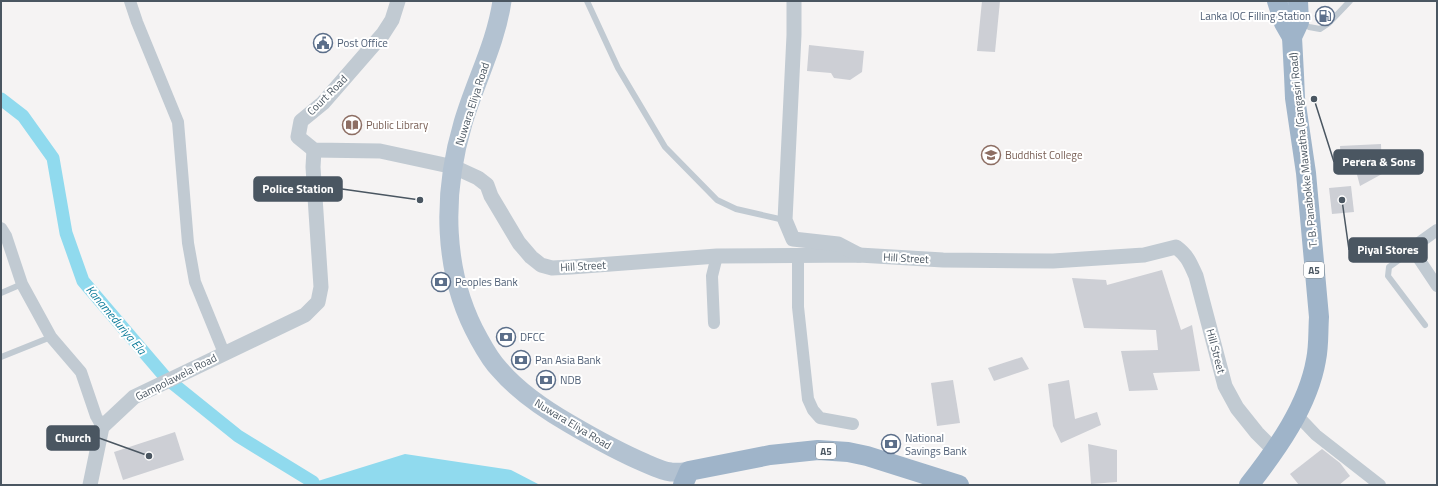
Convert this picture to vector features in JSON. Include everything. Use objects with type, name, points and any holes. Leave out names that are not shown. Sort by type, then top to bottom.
[{"type":"highway","name":"T. B. Panabokke Mawatha (Gangasiri Road)","points":[[1277,1],[1284,23],[1295,30]]},
{"type":"highway","name":"T. B. Panabokke Mawatha (Gangasiri Road)","points":[[1249,485],[1291,426],[1311,378],[1316,360],[1318,341],[1318,317],[1306,173],[1295,98],[1295,30],[1298,1]]},
{"type":"highway","name":"A5","points":[[686,478],[770,455],[818,450],[848,452],[867,456],[959,485]]},
{"type":"main road","name":"Nuwara Eliya Road","points":[[502,1],[500,17],[495,33],[463,122],[458,142],[449,197],[450,243],[456,284],[472,327],[491,360],[509,380],[549,412],[587,434],[638,460],[661,470],[676,473],[686,478]]},
{"type":"street","points":[[130,1],[147,48],[178,122],[188,243],[194,282],[224,353]]},
{"type":"street","name":"Court Road","points":[[314,150],[298,138],[301,121],[323,102],[383,34],[392,20],[398,1]]},
{"type":"street","points":[[794,1],[794,35],[785,220],[793,239],[838,244],[859,255]]},
{"type":"street","points":[[314,150],[380,151],[454,167]]},
{"type":"street","name":"Gampolawela Road","points":[[102,427],[134,397],[305,315],[318,302],[321,287],[313,167],[314,150]]},
{"type":"street","name":"Hill Street","points":[[454,167],[478,178],[487,185],[494,201],[518,243],[541,265],[552,268],[717,256],[859,255],[943,260],[1053,261],[1144,255],[1176,247],[1184,253],[1189,260],[1196,276],[1225,386],[1237,408],[1274,450]]},
{"type":"street","points":[[1437,230],[1416,245],[1414,250],[1437,286]]},
{"type":"street","points":[[3,234],[22,284],[51,337],[81,372],[96,416],[102,427],[90,485]]},
{"type":"street","points":[[714,323],[712,276],[717,256]]},
{"type":"street","points":[[798,256],[798,307],[808,399],[813,410],[820,418],[852,424]]},
{"type":"street","points":[[1296,414],[1316,435],[1380,485]]},
{"type":"lane","points":[[587,1],[618,68],[665,147],[717,200],[736,209],[785,220]]},
{"type":"lane","points":[[1295,30],[1309,27],[1320,29],[1329,23],[1350,1]]},
{"type":"lane","points":[[1414,250],[1389,267],[1388,276],[1425,325]]},
{"type":"lane","points":[[1,293],[22,284]]},
{"type":"lane","points":[[1,358],[51,337]]},
{"type":"water","points":[[405,454],[511,470],[540,485],[305,485]]},
{"type":"building","points":[[982,1],[1000,1],[995,52],[977,51]]},
{"type":"building","points":[[809,45],[864,51],[862,72],[850,80],[834,78],[831,73],[807,71]]},
{"type":"building","points":[[1381,144],[1382,174],[1360,186],[1355,167],[1341,163],[1340,146]]},
{"type":"building","points":[[1351,186],[1354,212],[1332,214],[1329,188]]},
{"type":"building","points":[[1162,270],[1181,330],[1192,325],[1200,371],[1153,373],[1158,390],[1129,391],[1121,351],[1158,350],[1156,330],[1084,328],[1072,278],[1106,280],[1107,285]]},
{"type":"building","points":[[1022,357],[1029,369],[994,381],[988,368]]},
{"type":"building","points":[[953,380],[960,423],[937,426],[931,383]]},
{"type":"building","points":[[1069,380],[1075,419],[1097,412],[1101,425],[1061,443],[1053,426],[1048,384]]},
{"type":"building","points":[[175,432],[184,460],[123,480],[114,452]]},
{"type":"building","points":[[1088,444],[1117,450],[1117,482],[1091,484]]},
{"type":"building","points":[[1322,449],[1340,463],[1350,476],[1339,485],[1299,485],[1290,474]]},
{"type":"waterway","name":"Kanameduriya Ela","points":[[1,99],[23,116],[53,158],[66,233],[83,281],[166,378],[238,436],[313,482]]},
{"type":"place","name":"Lanka IOC Filling Station","points":[[1325,16]]},
{"type":"place","name":"Post Office","points":[[323,43]]},
{"type":"place","name":"Perera & Sons","points":[[1314,99]]},
{"type":"place","name":"Public Library","points":[[352,125]]},
{"type":"place","name":"Buddhist College","points":[[991,155]]},
{"type":"place","name":"Police Station","points":[[420,200]]},
{"type":"place","name":"Piyal Stores","points":[[1342,200]]},
{"type":"place","name":"Peoples Bank","points":[[441,282]]},
{"type":"place","name":"DFCC","points":[[506,337]]},
{"type":"place","name":"Pan Asia Bank","points":[[521,360]]},
{"type":"place","name":"NDB","points":[[546,380]]},
{"type":"place","name":"National Savings Bank","points":[[891,444]]},
{"type":"place","name":"Church","points":[[149,456]]}]
